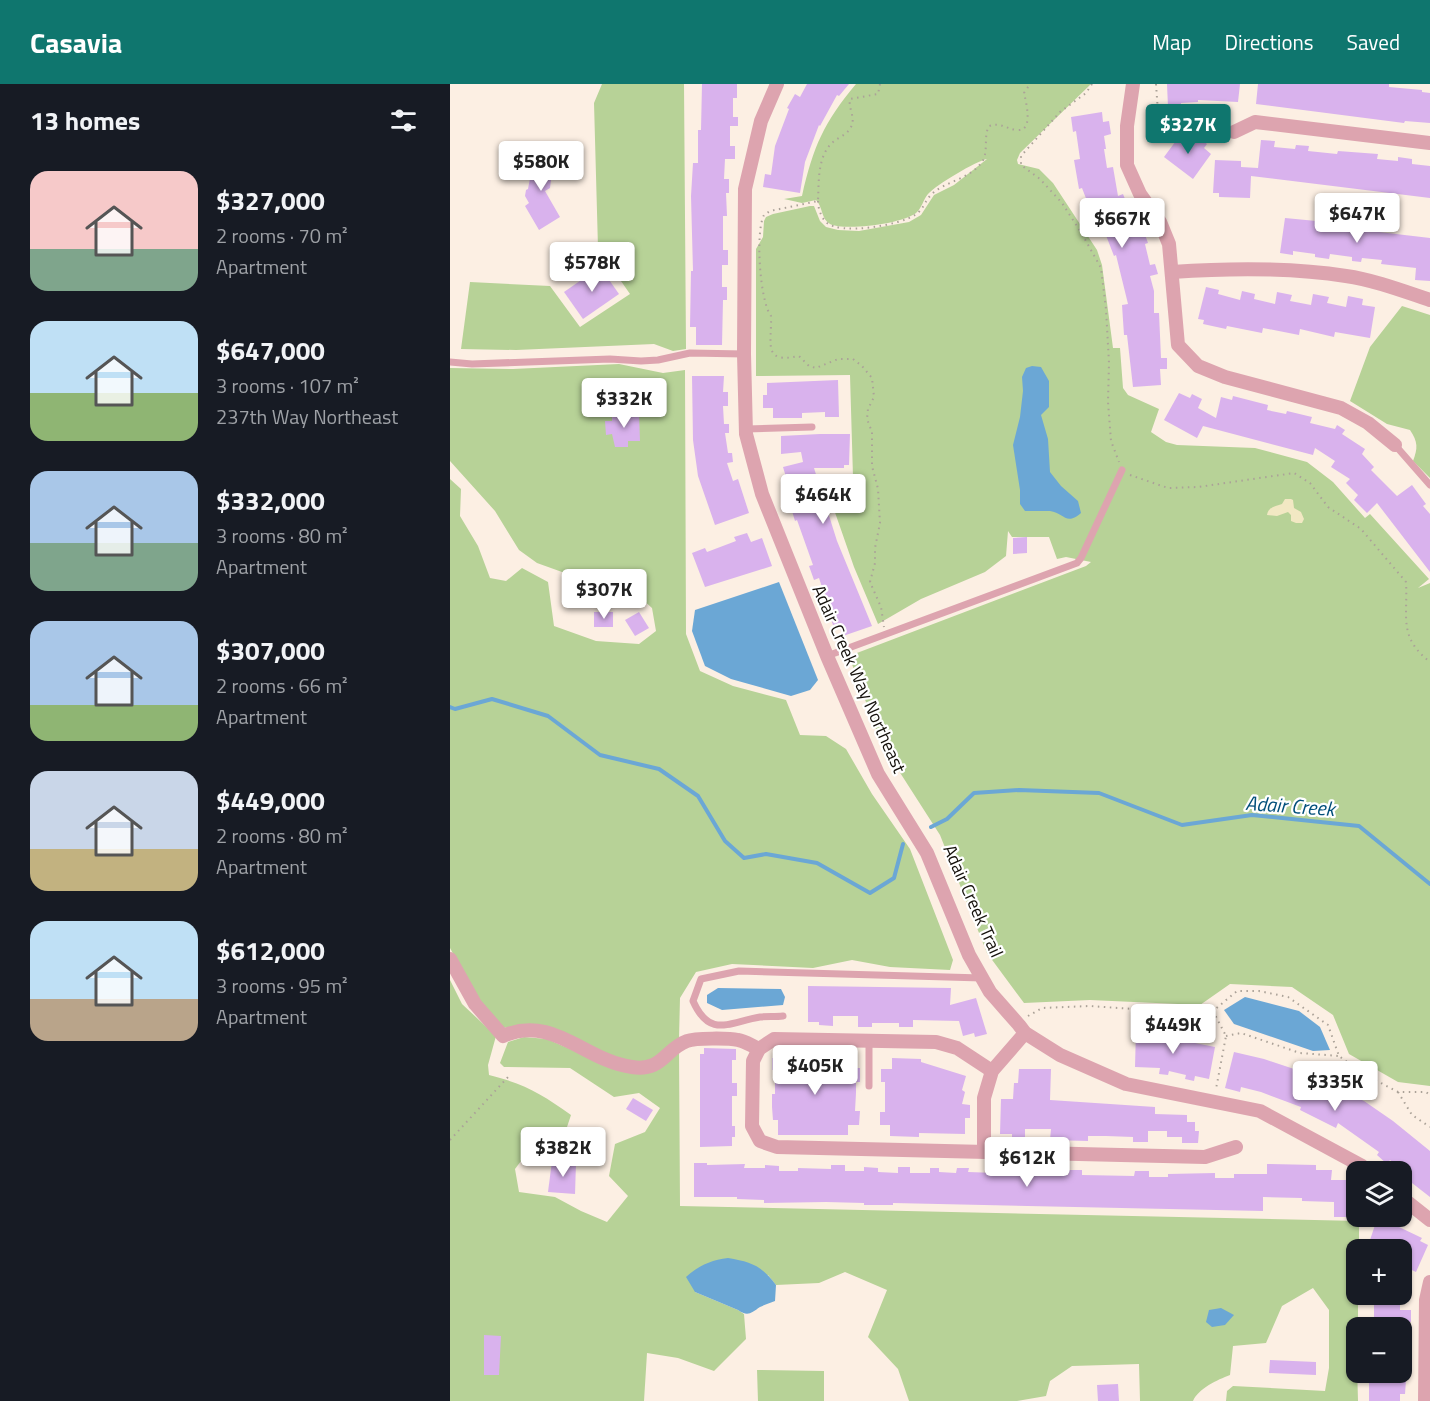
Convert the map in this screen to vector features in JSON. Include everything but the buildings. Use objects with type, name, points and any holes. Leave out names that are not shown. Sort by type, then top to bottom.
[{"type":"street","name":"Adair Creek Way Northeast","points":[[777,84],[761,121],[745,189],[746,429],[762,494],[827,656],[878,774],[927,853],[969,955],[990,992],[1025,1033],[1060,1055],[1126,1084],[1260,1111],[1353,1161]]},
{"type":"street","points":[[1132,84],[1126,126],[1127,165],[1140,194],[1160,222],[1169,243],[1178,345],[1198,366],[1225,377],[1341,408],[1368,423],[1395,445]]},
{"type":"street","points":[[1234,132],[1255,122],[1430,143]]},
{"type":"street","points":[[1172,272],[1224,269],[1286,270],[1348,276],[1430,300]]},
{"type":"street","points":[[450,959],[475,1005],[503,1036],[515,1031],[535,1029],[557,1036],[616,1063],[648,1068],[689,1040],[737,1039],[759,1048]]},
{"type":"street","points":[[984,1152],[984,1098],[992,1071],[1025,1033]]},
{"type":"street","points":[[992,1071],[957,1048],[936,1042],[774,1039],[759,1048],[753,1061],[752,1126],[760,1141],[777,1147],[1205,1157],[1236,1147]]},
{"type":"street","points":[[1412,1206],[1430,1220]]},
{"type":"street","points":[[1425,1401],[1426,1300],[1430,1282]]},
{"type":"lane","points":[[450,362],[472,364],[610,359],[640,361],[658,360],[690,353],[744,354]]},
{"type":"lane","points":[[746,429],[813,426]]},
{"type":"lane","points":[[1395,445],[1430,485]]},
{"type":"lane","points":[[827,656],[1077,563],[1122,470]]},
{"type":"lane","points":[[783,1016],[760,1017],[729,1026],[713,1025],[699,1016],[693,1001],[701,979],[739,972],[982,978]]},
{"type":"lane","points":[[868,1041],[869,1086]]},
{"type":"path","points":[[880,84],[878,94],[850,99],[853,121],[851,128],[825,151],[819,170],[818,208],[828,225],[869,227],[897,222],[915,215],[922,209],[928,196],[961,178],[983,161],[989,126],[997,123],[1014,130],[1022,130],[1027,125],[1024,93],[1030,84]]},
{"type":"path","points":[[1092,84],[1086,93],[1059,112],[1021,156],[1021,165],[1040,179],[1062,203],[1101,268],[1109,352],[1108,402],[1111,441],[1122,470],[1137,479],[1168,488],[1198,487],[1294,473],[1310,483],[1328,507],[1361,529],[1406,582],[1405,622],[1410,642],[1430,662]]},
{"type":"path","points":[[1156,84],[1158,112],[1162,120],[1234,132]]},
{"type":"path","points":[[818,201],[770,211],[762,219],[758,241],[764,297],[767,311],[771,316],[770,344],[775,356],[782,359],[799,356],[809,366],[816,368],[838,359],[853,359],[872,378],[874,397],[868,409],[867,419],[872,432],[872,466],[878,489],[880,523],[870,582],[881,607],[886,633]]},
{"type":"path","points":[[1026,1018],[1042,1008],[1090,1006],[1162,1011],[1213,1011],[1237,991],[1259,991],[1288,997],[1328,1025],[1339,1056]]},
{"type":"path","points":[[1213,1011],[1226,1036],[1214,1101]]},
{"type":"path","points":[[1226,1036],[1241,1033],[1300,1053],[1339,1056],[1362,1073],[1398,1092],[1426,1092],[1430,1095]]},
{"type":"path","points":[[450,1140],[508,1077]]},
{"type":"path","points":[[1398,1092],[1412,1114],[1430,1127]]},
{"type":"green space","points":[[602,84],[684,84],[686,349],[673,351],[654,344],[516,350],[461,349],[470,282],[550,286],[580,327],[630,294],[598,248],[594,103]]},
{"type":"green space","points":[[856,84],[1091,84],[1020,153],[1017,160],[1018,164],[1039,169],[1053,183],[1097,250],[1102,265],[1113,348],[1120,348],[1123,388],[1128,395],[1159,409],[1151,432],[1166,442],[1177,445],[1255,448],[1307,462],[1333,482],[1365,518],[1370,514],[1429,579],[1418,588],[1430,583],[1430,1086],[1398,1082],[1349,1054],[1333,1015],[1292,987],[1230,984],[1200,1005],[1090,1000],[1024,1003],[987,953],[940,835],[881,743],[849,656],[1086,566],[1091,562],[1066,557],[1057,559],[1049,537],[1012,537],[1008,531],[1006,556],[985,572],[921,599],[878,624],[854,567],[823,478],[853,477],[850,375],[756,376],[756,249],[763,237],[766,217],[814,206],[820,221],[826,227],[838,230],[859,231],[909,222],[921,215],[934,195],[954,185],[987,159],[947,179],[932,190],[916,213],[887,223],[837,226],[827,222],[816,200],[802,203],[784,199],[802,196],[821,136]]},
{"type":"green space","points":[[1402,306],[1430,315],[1430,478],[1413,461],[1416,445],[1410,430],[1387,424],[1350,401],[1370,347]]},
{"type":"green space","points":[[619,364],[663,373],[685,370],[686,634],[700,671],[733,686],[786,700],[800,735],[826,736],[846,749],[872,794],[910,849],[953,960],[950,970],[890,967],[852,960],[813,968],[732,964],[696,972],[680,998],[679,1039],[656,1057],[635,1062],[518,1026],[503,1028],[479,1002],[450,948],[450,479],[461,489],[460,516],[478,546],[490,578],[506,581],[522,568],[548,582],[554,626],[596,641],[639,644],[656,631],[652,608],[624,583],[607,580],[587,571],[562,572],[537,563],[519,550],[495,511],[450,461],[450,368],[513,369]]},
{"type":"green space","points":[[450,980],[462,1004],[496,1036],[488,1065],[489,1075],[533,1090],[571,1115],[562,1142],[536,1141],[515,1169],[519,1192],[555,1197],[607,1222],[628,1196],[609,1176],[615,1144],[645,1132],[660,1108],[639,1093],[614,1097],[570,1068],[504,1067],[500,1063],[508,1042],[524,1037],[547,1039],[616,1069],[679,1051],[680,1206],[1346,1221],[1346,1227],[1359,1227],[1359,1239],[1346,1239],[1346,1305],[1358,1305],[1358,1317],[1346,1317],[1346,1383],[1358,1383],[1358,1401],[1226,1401],[1227,1391],[1233,1386],[1325,1391],[1329,1368],[1329,1310],[1313,1288],[1282,1306],[1266,1343],[1233,1346],[1230,1375],[1204,1388],[1193,1401],[1140,1401],[1139,1364],[1072,1366],[1050,1381],[1046,1396],[1017,1401],[909,1401],[898,1369],[868,1337],[887,1290],[845,1272],[819,1283],[776,1285],[768,1275],[695,1292],[744,1314],[746,1339],[714,1371],[678,1358],[647,1353],[644,1401],[450,1401]]},
{"type":"green space","points":[[757,1370],[824,1371],[824,1401],[758,1401]]},
{"type":"sand","points":[[1285,499],[1293,500],[1294,508],[1301,512],[1304,519],[1302,523],[1291,521],[1291,515],[1288,512],[1277,516],[1267,515],[1271,509],[1282,504]]},
{"type":"water","points":[[1041,367],[1049,381],[1049,407],[1041,415],[1048,439],[1050,472],[1061,486],[1078,501],[1081,513],[1076,517],[1068,519],[1050,511],[1025,511],[1020,504],[1013,445],[1020,417],[1022,377],[1026,368]]},
{"type":"water","points":[[779,582],[818,680],[810,690],[791,696],[731,679],[705,666],[692,631],[695,610]]},
{"type":"water","points":[[718,988],[781,989],[785,997],[783,1005],[722,1010],[707,1003],[707,995]]},
{"type":"water","points":[[1245,997],[1299,1011],[1320,1027],[1330,1050],[1313,1051],[1234,1024],[1224,1010]]},
{"type":"water","points":[[728,1258],[749,1263],[765,1273],[776,1285],[775,1301],[747,1314],[695,1292],[686,1277],[705,1264]]},
{"type":"water","points":[[1221,1308],[1234,1315],[1225,1325],[1212,1327],[1206,1322],[1209,1310]]},
{"type":"waterway","name":"Adair Creek","points":[[450,707],[455,709],[492,699],[548,716],[600,755],[659,769],[698,796],[725,841],[744,858],[766,854],[817,863],[870,893],[894,878],[903,844]]},
{"type":"waterway","name":"Adair Creek","points":[[931,827],[947,819],[974,793],[1019,790],[1099,793],[1182,825],[1252,815],[1359,826],[1430,884]]}]
